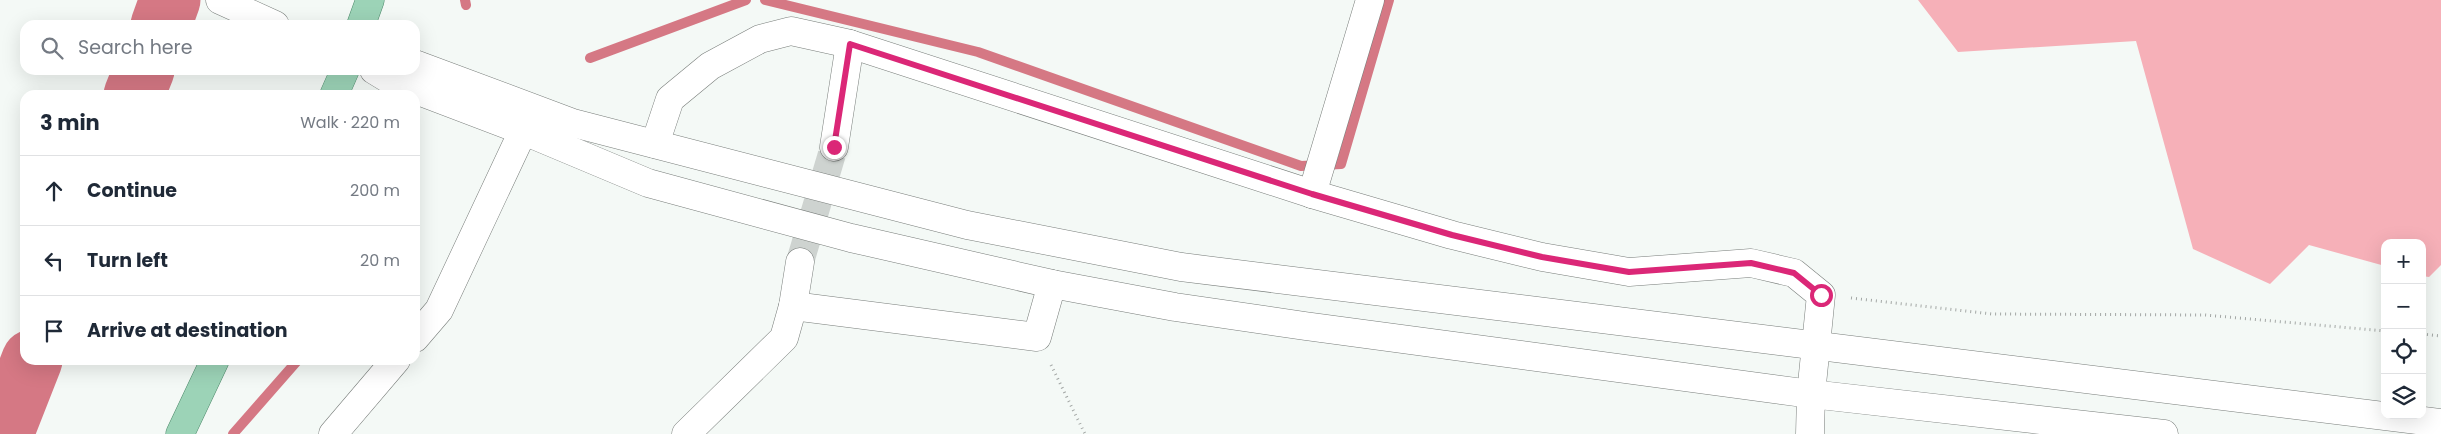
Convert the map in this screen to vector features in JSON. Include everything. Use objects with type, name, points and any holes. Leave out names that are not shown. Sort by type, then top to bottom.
[{"type":"main road","points":[[364,20],[370,0]]},
{"type":"main road","points":[[336,90],[343,75]]},
{"type":"main road","points":[[180,434],[213,365]]},
{"type":"street","points":[[220,0],[265,20]]},
{"type":"street","points":[[1312,194],[1370,0]]},
{"type":"street","points":[[656,144],[670,99],[710,66],[760,39],[792,31],[850,44],[1312,194],[1452,235],[1542,257],[1629,272],[1751,263],[1794,273],[1821,295],[1810,394],[1810,434]]},
{"type":"street","points":[[834,147],[850,44]]},
{"type":"street","points":[[420,66],[648,182],[851,238],[1052,284],[1175,307],[1305,326],[1810,394],[2164,434]]},
{"type":"street","points":[[382,75],[392,81],[528,120],[573,123],[967,225],[1182,267],[1816,344],[2441,423]]},
{"type":"street","points":[[420,332],[439,310],[528,120]]},
{"type":"street","points":[[686,434],[784,338],[793,306],[800,262]]},
{"type":"street","points":[[793,306],[1037,337],[1052,284]]},
{"type":"street","points":[[332,434],[392,365]]},
{"type":"path","points":[[1821,295],[1992,314],[2205,315],[2381,331]]},
{"type":"path","points":[[2426,334],[2441,336]]},
{"type":"path","points":[[1037,337],[1084,434]]},
{"type":"shaded area","points":[[1918,0],[2441,0],[2441,265],[2429,277],[2426,277],[2426,239],[2381,239],[2381,265],[2309,245],[2270,284],[2193,249],[2136,41],[1958,52]]},
{"type":"waterway","points":[[163,20],[170,0]]},
{"type":"waterway","points":[[465,0],[466,5]]},
{"type":"waterway","points":[[590,58],[746,0]]},
{"type":"waterway","points":[[765,0],[978,52],[1301,166],[1341,164],[1389,0]]},
{"type":"waterway","points":[[136,90],[142,75]]},
{"type":"waterway","points":[[3,434],[30,365]]},
{"type":"waterway","points":[[233,434],[294,365]]},
{"type":"tunnel","points":[[800,262],[834,147]]},
{"type":"route","points":[[834,147],[850,44],[1312,194],[1452,235],[1542,257],[1629,272],[1751,263],[1794,273],[1821,295]]}]
